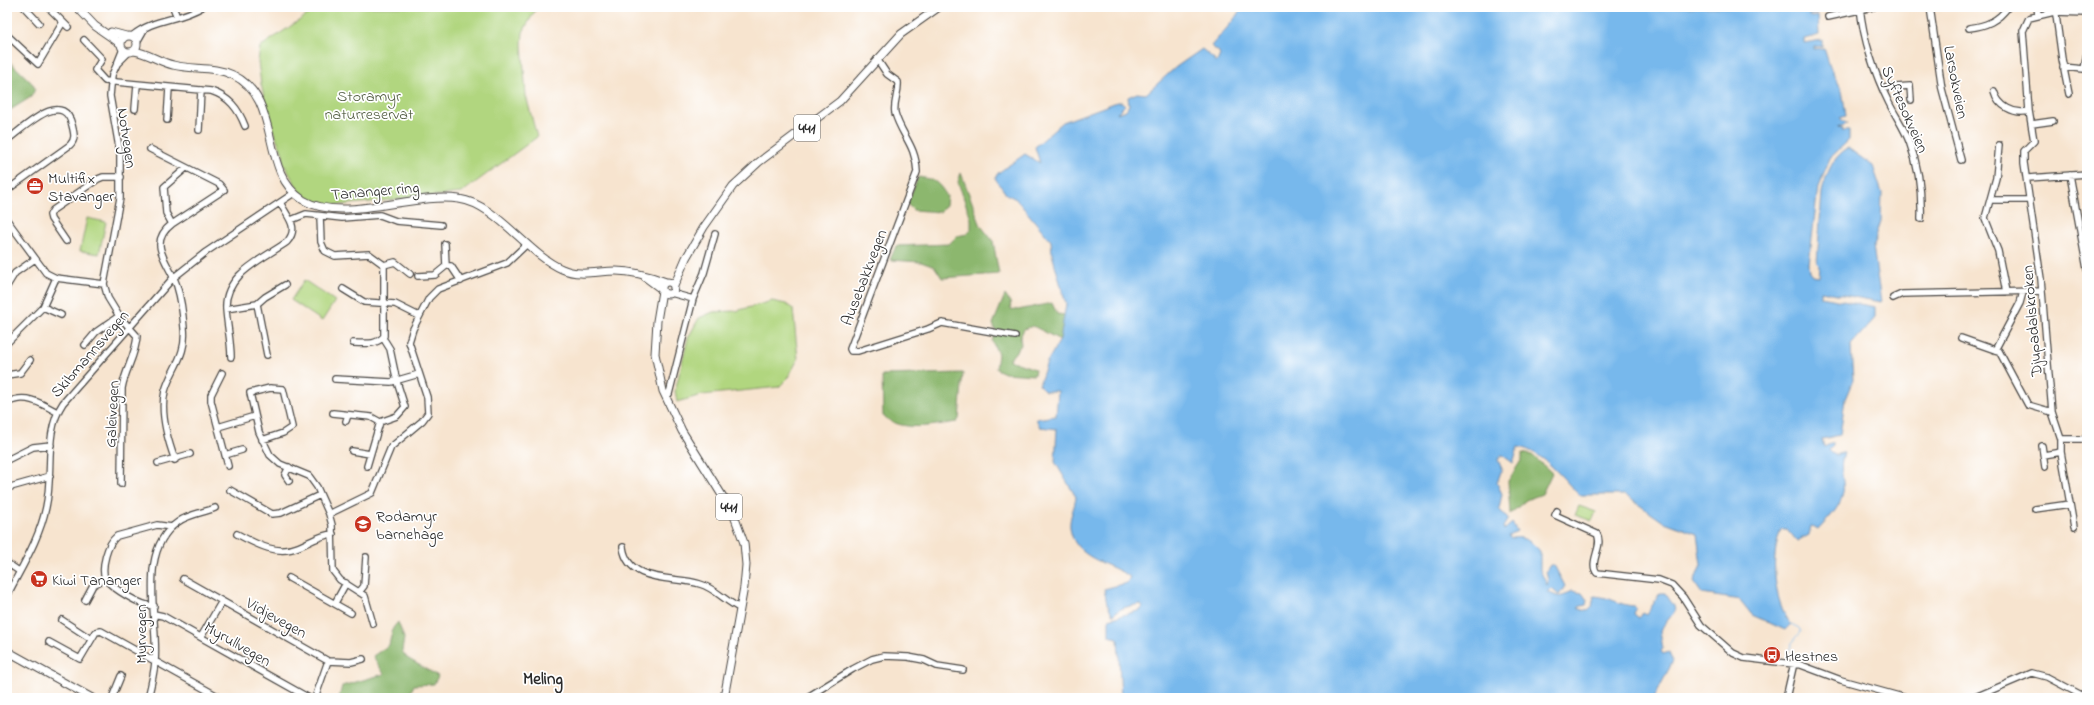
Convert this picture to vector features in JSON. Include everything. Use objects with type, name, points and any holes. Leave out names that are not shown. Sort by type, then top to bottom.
[{"type":"main road","name":"Tananger ring","points":[[77,7],[95,26],[151,56],[172,65],[223,71],[238,78],[250,87],[258,98],[264,113],[278,168],[284,181],[294,193],[316,206],[338,209],[439,199],[461,199],[481,207],[550,262],[568,271],[589,274],[616,271],[636,273],[671,287]]},
{"type":"main road","name":"Tananger ring","points":[[83,7],[102,27],[118,35],[130,44]]},
{"type":"main road","name":"441","points":[[657,330],[662,308],[686,258],[713,212],[737,182],[759,162],[840,101],[901,34],[939,7]]},
{"type":"main road","name":"Tananger ring","points":[[636,273],[649,279],[662,290],[671,287]]},
{"type":"main road","name":"441","points":[[662,290],[655,354],[656,366],[668,403],[682,432],[733,513],[742,533],[746,565],[724,698]]},
{"type":"main road","points":[[7,651],[92,698]]},
{"type":"street","points":[[48,7],[68,27]]},
{"type":"street","points":[[173,7],[176,17],[202,7]]},
{"type":"street","points":[[1828,17],[1860,8],[1873,7]]},
{"type":"street","name":"Larsokveien","points":[[1930,7],[1942,89],[1961,160]]},
{"type":"street","points":[[1969,28],[1992,23],[1999,18],[2008,7]]},
{"type":"street","points":[[2037,7],[2038,15]]},
{"type":"street","points":[[25,8],[39,23]]},
{"type":"street","name":"Syftesokveien","points":[[1860,8],[1873,67],[1882,88],[1904,129],[1915,158],[1920,192],[1921,219]]},
{"type":"street","points":[[2053,10],[2056,15],[2063,67],[2069,94]]},
{"type":"street","points":[[2054,121],[2032,124],[2029,111],[2022,31],[2029,18],[2053,10],[2087,13]]},
{"type":"street","name":"Notvegen","points":[[104,284],[118,220],[121,177],[118,138],[111,108],[111,83],[117,64],[130,44],[146,26],[176,17]]},
{"type":"street","points":[[7,35],[38,64],[63,22]]},
{"type":"street","points":[[84,40],[102,59],[96,67],[96,73],[105,82],[211,91],[227,98],[237,108],[245,126]]},
{"type":"street","points":[[2063,67],[2084,69],[2086,54]]},
{"type":"street","name":"Ausebakkvegen","points":[[877,59],[887,74],[898,82],[894,101],[895,114],[914,153],[917,172],[850,349],[851,351],[858,352],[942,323],[1014,336]]},
{"type":"street","points":[[135,109],[137,85]]},
{"type":"street","points":[[1882,88],[1910,86],[1912,100]]},
{"type":"street","points":[[167,120],[169,88]]},
{"type":"street","points":[[199,130],[201,90]]},
{"type":"street","points":[[1994,91],[2000,102],[2010,109],[2020,113],[2029,111]]},
{"type":"street","points":[[7,140],[52,109],[62,109],[68,114],[75,135],[74,142],[7,190]]},
{"type":"street","name":"Djupadalskroken","points":[[2032,124],[2034,141],[2024,151],[2024,163],[2028,178],[2042,291],[2052,412],[2061,439],[2061,452],[2074,527]]},
{"type":"street","points":[[2087,125],[2087,135]]},
{"type":"street","name":"Djupadalskroken","points":[[1999,145],[1996,178],[1985,222],[1998,252],[2006,292]]},
{"type":"street","points":[[150,149],[219,184],[224,190],[172,224],[162,234],[159,244],[179,294],[185,340],[180,359],[166,389],[164,402],[165,418],[174,459]]},
{"type":"street","points":[[172,224],[166,214],[164,187],[186,168]]},
{"type":"street","points":[[2028,178],[2087,174]]},
{"type":"street","points":[[2070,175],[2087,269]]},
{"type":"street","points":[[66,241],[50,219],[52,210],[98,179],[103,177],[121,177]]},
{"type":"street","name":"Skibmannsvegen","points":[[7,596],[42,524],[50,476],[52,426],[57,412],[66,398],[173,278],[206,252],[281,204],[294,193]]},
{"type":"street","points":[[1990,200],[2030,200]]},
{"type":"street","points":[[231,358],[231,346],[226,309],[228,294],[238,276],[289,239],[293,231],[291,220],[281,204]]},
{"type":"street","points":[[291,220],[306,214],[342,218],[380,214],[396,221],[440,225]]},
{"type":"street","points":[[320,216],[321,242],[325,251],[334,256],[369,254],[384,265]]},
{"type":"street","points":[[7,220],[46,273],[56,278],[104,284],[108,298],[128,327]]},
{"type":"street","points":[[669,394],[690,297],[704,273],[715,234]]},
{"type":"street","points":[[445,244],[446,266]]},
{"type":"street","points":[[329,514],[372,494],[391,447],[425,418],[428,413],[428,404],[409,342],[419,316],[433,292],[507,263],[527,244]]},
{"type":"street","points":[[7,286],[15,273],[35,259]]},
{"type":"street","points":[[384,265],[395,262],[410,274]]},
{"type":"street","points":[[353,343],[372,344],[382,338],[384,331],[384,265]]},
{"type":"street","points":[[418,276],[437,274],[446,266],[451,266],[461,280]]},
{"type":"street","points":[[7,343],[43,307],[56,278]]},
{"type":"street","points":[[226,309],[257,304],[264,297],[285,285]]},
{"type":"street","points":[[671,287],[690,297]]},
{"type":"street","points":[[343,289],[364,302],[395,304],[419,316]]},
{"type":"street","points":[[1894,298],[1902,294],[2042,291]]},
{"type":"street","points":[[1995,350],[2020,303],[2023,292]]},
{"type":"street","points":[[257,304],[267,355]]},
{"type":"street","points":[[43,307],[61,315]]},
{"type":"street","points":[[85,345],[96,332],[119,316]]},
{"type":"street","name":"Galeivegen","points":[[121,484],[122,388],[137,341],[136,334],[128,327]]},
{"type":"street","points":[[1961,338],[1999,351],[2028,405],[2052,412]]},
{"type":"street","points":[[333,413],[347,418],[371,417],[380,422],[397,416],[403,411],[405,407],[397,382],[390,349],[385,340]]},
{"type":"street","points":[[7,375],[20,373],[30,360]]},
{"type":"street","points":[[222,373],[211,397],[228,466]]},
{"type":"street","points":[[335,379],[397,382],[418,374]]},
{"type":"street","points":[[262,440],[283,433],[292,426],[283,389],[270,388],[250,393],[262,440],[275,461],[309,476],[329,514],[333,534],[332,569],[336,576],[360,591],[366,599],[373,624]]},
{"type":"street","points":[[7,403],[13,399],[28,399],[57,412]]},
{"type":"street","points":[[218,427],[255,416]]},
{"type":"street","points":[[366,466],[380,422]]},
{"type":"street","points":[[2061,439],[2087,439]]},
{"type":"street","points":[[7,460],[33,448],[51,445]]},
{"type":"street","points":[[2042,446],[2046,467]]},
{"type":"street","points":[[225,455],[242,450]]},
{"type":"street","points":[[352,451],[370,454]]},
{"type":"street","points":[[2044,455],[2061,452]]},
{"type":"street","points":[[158,463],[190,454]]},
{"type":"street","points":[[288,467],[285,476],[289,481]]},
{"type":"street","points":[[7,488],[50,476]]},
{"type":"street","points":[[230,490],[272,514],[281,513],[320,496]]},
{"type":"street","points":[[2035,509],[2070,504]]},
{"type":"street","name":"Myrvegen","points":[[148,698],[155,661],[153,569],[155,554],[158,546],[172,527],[183,519],[215,508]]},
{"type":"street","points":[[1557,511],[1555,515],[1561,519],[1598,534],[1600,542],[1594,569],[1597,572],[1659,580],[1672,585],[1683,597],[1701,625],[1733,653],[1744,658],[1794,663],[1806,666],[1840,680],[1906,698]]},
{"type":"street","points":[[154,606],[143,604],[112,586],[105,579],[104,576],[107,556],[113,539],[117,536],[157,525],[172,527]]},
{"type":"street","points":[[237,534],[260,545],[287,550],[324,535],[333,534]]},
{"type":"street","points":[[623,547],[628,562],[639,571],[657,577],[700,584],[740,608]]},
{"type":"street","points":[[360,591],[364,586],[366,557]]},
{"type":"street","points":[[7,562],[19,570]]},
{"type":"street","points":[[289,578],[351,613]]},
{"type":"street","points":[[84,600],[93,585],[105,579]]},
{"type":"street","name":"Vidjevegen","points":[[183,579],[328,661],[351,662],[363,659]]},
{"type":"street","points":[[334,603],[346,583]]},
{"type":"street","points":[[201,637],[222,601]]},
{"type":"street","name":"Myrullvegen","points":[[154,614],[163,616],[309,698]]},
{"type":"street","points":[[62,620],[92,638]]},
{"type":"street","points":[[49,642],[80,658],[98,631],[220,698]]},
{"type":"street","points":[[806,698],[860,666],[884,656],[913,658],[924,660],[937,666],[963,670]]},
{"type":"street","points":[[316,698],[328,661]]},
{"type":"street","points":[[1786,698],[1794,663]]},
{"type":"street","points":[[1973,698],[2032,673],[2047,677],[2087,698]]},
{"type":"street","points":[[112,698],[122,676]]},
{"type":"green space","name":"Storamyr naturreservat","points":[[319,7],[537,7],[523,32],[522,44],[526,96],[537,137],[461,193],[341,205],[321,204],[301,194],[283,163],[283,154],[270,123],[261,84],[258,62],[260,47]]},
{"type":"green space","points":[[7,59],[33,84],[35,89],[31,97],[7,112]]},
{"type":"green space","points":[[961,173],[981,226],[993,241],[999,274],[942,278],[935,267],[921,262],[890,260],[896,246],[949,244],[957,236],[967,234],[971,230],[971,219],[958,182]]},
{"type":"green space","points":[[918,177],[936,182],[947,196],[946,205],[940,212],[913,210],[907,204]]},
{"type":"green space","points":[[87,218],[106,222],[99,254],[80,251]]},
{"type":"green space","points":[[304,280],[335,301],[322,321],[291,300]]},
{"type":"green space","points":[[1005,295],[1010,302],[1011,309],[1018,310],[1052,303],[1057,314],[1065,315],[1060,340],[1033,326],[1024,329],[1020,337],[1021,345],[1009,360],[1035,369],[1034,375],[1005,373],[996,369],[998,354],[992,341],[996,332],[993,324]]},
{"type":"green space","points":[[772,301],[786,304],[793,309],[798,359],[790,376],[779,387],[702,395],[677,402],[675,391],[688,338],[699,318],[713,312],[736,311]]},
{"type":"green space","points":[[963,373],[959,419],[957,422],[929,426],[909,426],[900,425],[883,416],[882,375]]},
{"type":"green space","points":[[1522,453],[1532,455],[1552,473],[1542,494],[1526,500],[1510,514],[1508,481],[1522,459]]},
{"type":"green space","points":[[1579,506],[1596,512],[1592,521],[1575,515]]},
{"type":"green space","points":[[398,622],[404,638],[402,651],[407,658],[438,676],[434,684],[414,685],[408,698],[339,698],[342,686],[384,674],[373,656],[389,645],[393,628]]},
{"type":"water","points":[[1242,7],[1813,7],[1807,10],[1817,8],[1818,14],[1808,15],[1811,17],[1818,16],[1819,35],[1804,39],[1804,43],[1822,40],[1822,46],[1814,47],[1814,49],[1824,48],[1830,67],[1842,90],[1846,116],[1840,118],[1847,124],[1838,127],[1843,128],[1842,131],[1849,131],[1849,140],[1830,158],[1818,187],[1809,264],[1810,272],[1813,276],[1819,277],[1820,266],[1817,263],[1822,192],[1830,167],[1838,156],[1848,148],[1873,166],[1882,193],[1881,221],[1873,246],[1881,302],[1821,291],[1821,297],[1875,307],[1875,318],[1851,345],[1853,380],[1845,399],[1840,435],[1822,439],[1824,447],[1833,443],[1833,446],[1829,450],[1834,455],[1844,453],[1841,465],[1843,492],[1840,502],[1832,515],[1818,530],[1811,526],[1809,535],[1797,541],[1787,529],[1781,529],[1775,552],[1775,578],[1780,603],[1791,624],[1785,630],[1752,615],[1740,600],[1702,594],[1694,582],[1701,565],[1697,534],[1662,521],[1625,495],[1579,495],[1544,459],[1518,447],[1513,463],[1502,455],[1498,460],[1502,469],[1497,483],[1502,494],[1499,509],[1508,519],[1503,527],[1504,530],[1512,523],[1517,531],[1508,536],[1528,540],[1540,551],[1540,570],[1547,585],[1548,581],[1546,571],[1550,565],[1554,565],[1565,586],[1559,595],[1552,589],[1548,592],[1560,596],[1566,595],[1572,591],[1582,593],[1587,600],[1586,605],[1578,607],[1582,610],[1588,611],[1592,607],[1594,596],[1634,606],[1636,608],[1634,614],[1639,618],[1643,612],[1647,614],[1660,593],[1665,593],[1674,606],[1675,611],[1660,630],[1663,649],[1661,651],[1663,654],[1669,652],[1673,661],[1654,698],[1121,698],[1118,638],[1109,636],[1109,619],[1141,610],[1142,607],[1140,604],[1129,606],[1119,610],[1113,615],[1107,604],[1104,589],[1127,583],[1130,577],[1085,553],[1073,538],[1070,523],[1076,497],[1055,462],[1057,429],[1040,427],[1036,419],[1056,416],[1058,391],[1045,391],[1039,385],[1047,362],[1060,340],[1066,304],[1052,254],[1051,241],[1016,199],[1006,194],[995,178],[998,173],[1025,154],[1040,163],[1035,147],[1063,122],[1117,102],[1122,102],[1125,105],[1117,113],[1126,110],[1129,105],[1128,97],[1137,93],[1146,94],[1176,67],[1202,49],[1214,59],[1214,62],[1217,62],[1220,55],[1219,52],[1211,46],[1233,21]]},
{"type":"waterway","points":[[1788,654],[1792,643],[1801,632],[1799,628],[1791,624]]},
{"type":"place","name":"Multifix Stavanger","points":[[35,186]]},
{"type":"place","name":"Rodamyr barnehage","points":[[363,524]]},
{"type":"place","name":"Kiwi Tananger","points":[[39,579]]},
{"type":"place","name":"Hestnes","points":[[1772,655]]},
{"type":"district","name":"Meling","points":[[543,678]]}]
